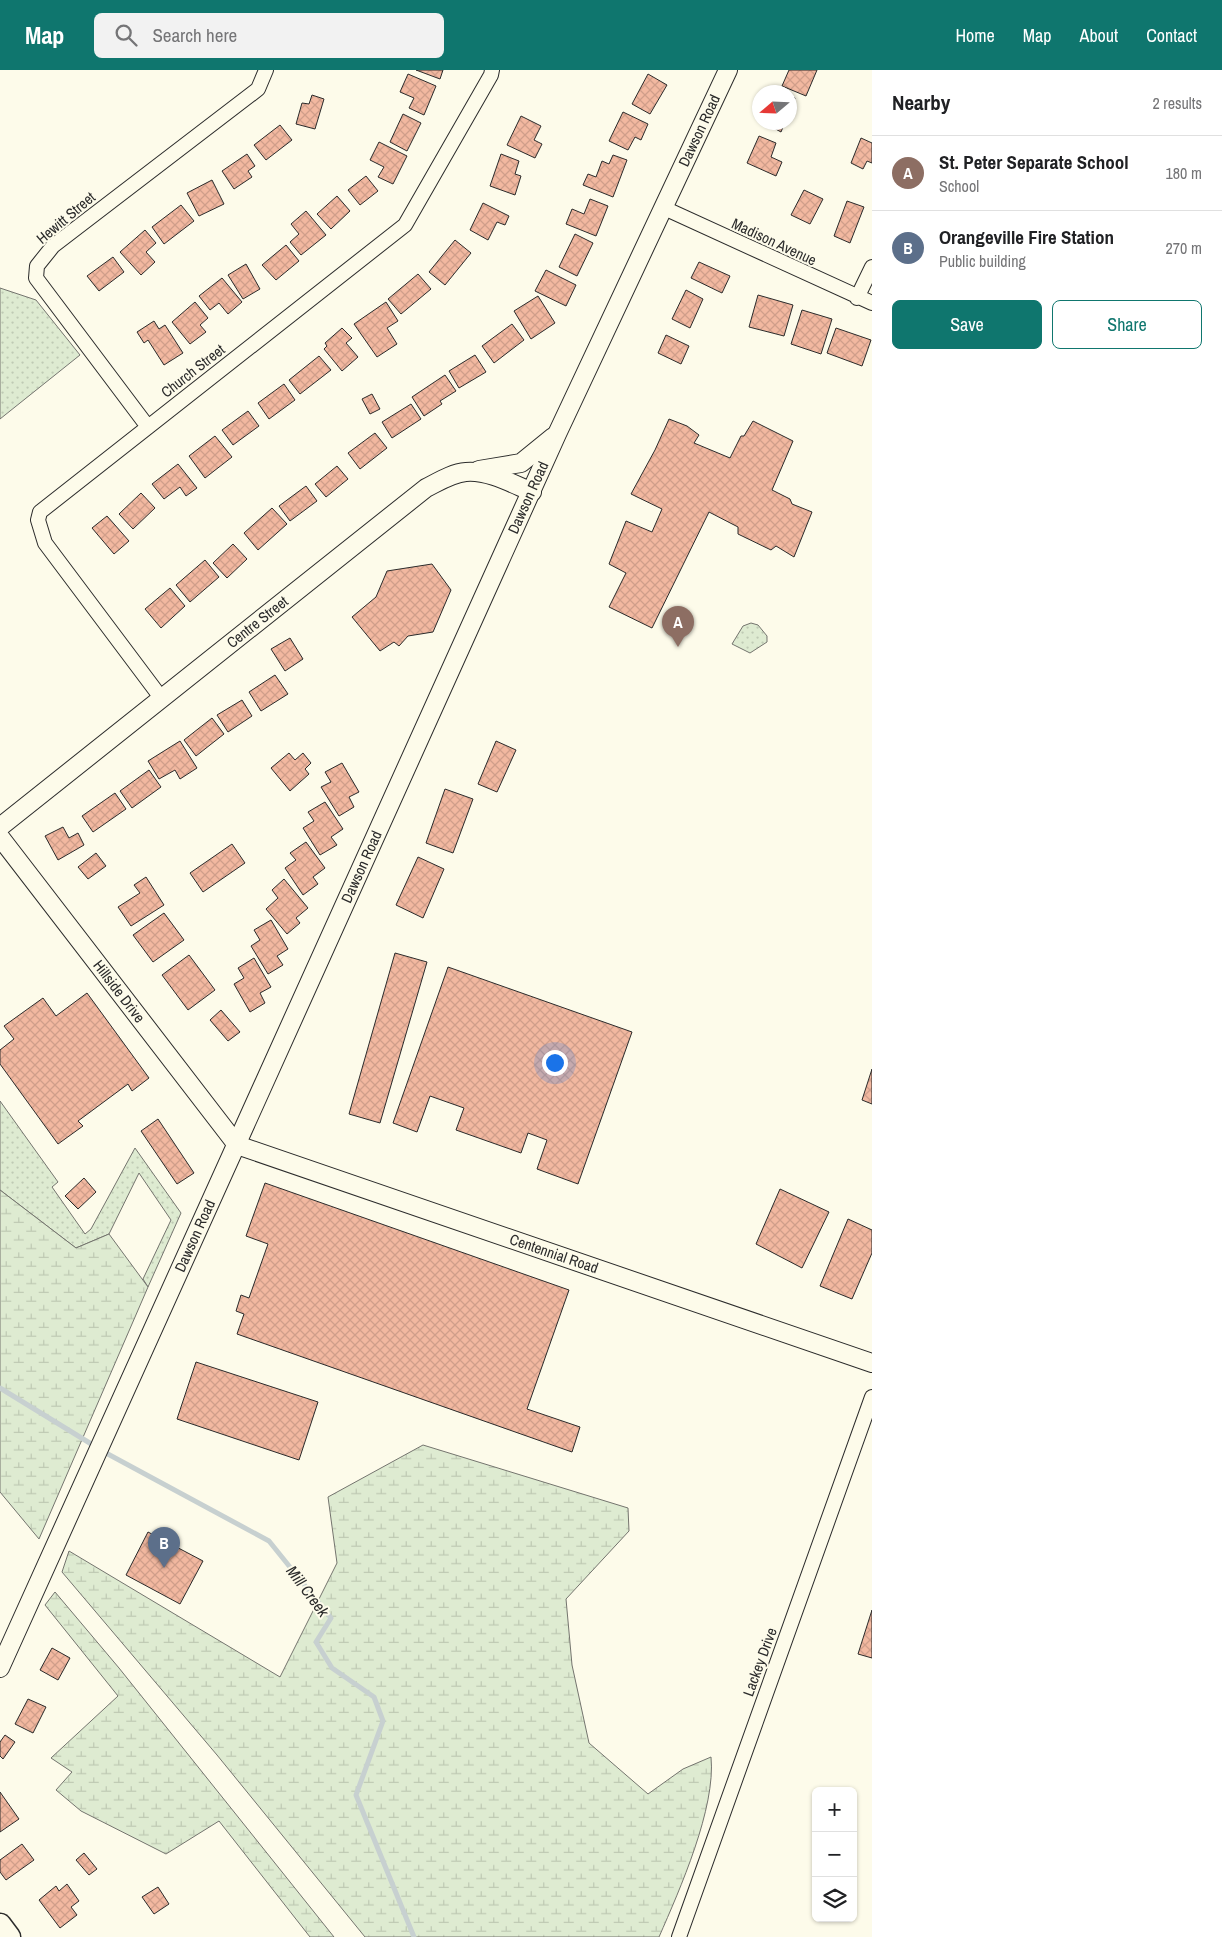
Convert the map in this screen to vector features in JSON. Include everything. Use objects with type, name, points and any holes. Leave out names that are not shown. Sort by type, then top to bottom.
[{"type":"main road","points":[[0,1925],[9,1937]]},
{"type":"street","name":"Hewitt Street","points":[[148,427],[36,278],[37,266],[53,246],[258,89],[266,70]]},
{"type":"street","name":"Church Street","points":[[162,699],[45,542],[38,520],[40,512],[405,225],[491,76],[492,70]]},
{"type":"street","name":"Dawson Road","points":[[0,1668],[557,434],[728,70]]},
{"type":"street","name":"Madison Avenue","points":[[664,208],[856,298],[872,303]]},
{"type":"street","points":[[856,298],[872,268]]},
{"type":"street","points":[[466,472],[521,463],[557,434]]},
{"type":"street","name":"Centre Street","points":[[0,827],[426,488],[446,478],[466,472],[492,476],[532,492]]},
{"type":"street","name":"Hillside Drive","points":[[0,837],[237,1145]]},
{"type":"street","name":"Centennial Road","points":[[237,1145],[872,1363]]},
{"type":"street","name":"Lackey Drive","points":[[679,1937],[872,1397]]},
{"type":"green space","points":[[0,288],[36,300],[80,355],[0,419]]},
{"type":"green space","points":[[751,623],[758,625],[767,636],[767,642],[750,653],[732,644],[743,626]]},
{"type":"green space","points":[[0,1101],[58,1182],[52,1187],[85,1234],[91,1229],[135,1148],[181,1213],[148,1287],[143,1279],[171,1220],[139,1173],[109,1234],[76,1248],[0,1190]]},
{"type":"green space","points":[[0,1190],[76,1248],[109,1234],[148,1287],[39,1539],[0,1492]]},
{"type":"green space","points":[[423,1445],[628,1508],[629,1531],[566,1599],[572,1665],[589,1743],[648,1794],[683,1769],[711,1757],[708,1800],[702,1824],[677,1896],[659,1937],[365,1937],[217,1755],[62,1572],[69,1551],[280,1677],[337,1563],[328,1497]]},
{"type":"green space","points":[[55,1592],[119,1668],[334,1937],[310,1937],[219,1821],[166,1854],[81,1811],[56,1790],[72,1772],[51,1758],[118,1696],[45,1605]]},
{"type":"building","points":[[416,70],[443,70],[440,79]]},
{"type":"building","points":[[789,70],[817,70],[806,96],[797,92],[797,85],[782,85]]},
{"type":"building","points":[[408,74],[436,86],[424,115],[409,108],[414,98],[400,92]]},
{"type":"building","points":[[648,74],[667,85],[650,114],[632,104]]},
{"type":"building","points":[[312,95],[324,99],[315,129],[296,124],[302,103],[309,104]]},
{"type":"building","points":[[623,112],[648,124],[641,140],[635,137],[628,150],[609,141]]},
{"type":"building","points":[[403,114],[421,123],[407,151],[390,142]]},
{"type":"building","points":[[521,116],[541,126],[534,140],[542,144],[535,158],[507,145]]},
{"type":"building","points":[[280,125],[292,140],[266,160],[254,145]]},
{"type":"building","points":[[759,136],[776,143],[771,157],[782,162],[776,176],[747,163]]},
{"type":"building","points":[[861,138],[872,143],[872,163],[867,161],[863,169],[851,163]]},
{"type":"building","points":[[379,142],[407,156],[393,184],[378,177],[384,167],[370,160]]},
{"type":"building","points":[[247,154],[255,166],[248,171],[252,177],[234,189],[222,171]]},
{"type":"building","points":[[501,154],[519,161],[515,174],[521,176],[515,195],[490,186]]},
{"type":"building","points":[[613,155],[627,160],[613,197],[583,185],[588,174],[596,177],[602,161],[609,164]]},
{"type":"building","points":[[366,176],[378,191],[360,205],[348,190]]},
{"type":"building","points":[[212,180],[224,204],[199,216],[187,193]]},
{"type":"building","points":[[804,190],[823,199],[810,224],[791,215]]},
{"type":"building","points":[[337,196],[350,211],[331,229],[317,214]]},
{"type":"building","points":[[590,199],[608,206],[596,236],[566,224],[572,209],[584,214]]},
{"type":"building","points":[[847,201],[864,207],[850,243],[834,236]]},
{"type":"building","points":[[483,203],[509,216],[505,225],[497,222],[488,240],[470,230]]},
{"type":"building","points":[[181,205],[194,221],[164,244],[152,227]]},
{"type":"building","points":[[306,211],[326,235],[301,255],[290,242],[299,234],[291,224]]},
{"type":"building","points":[[145,230],[156,243],[146,252],[155,262],[141,275],[120,252]]},
{"type":"building","points":[[575,234],[593,243],[577,276],[559,267]]},
{"type":"building","points":[[455,240],[471,253],[445,285],[429,272]]},
{"type":"building","points":[[286,245],[299,261],[276,280],[262,265]]},
{"type":"building","points":[[113,257],[124,272],[99,291],[87,276]]},
{"type":"building","points":[[699,262],[730,276],[722,293],[691,278]]},
{"type":"building","points":[[246,264],[260,289],[243,299],[228,275]]},
{"type":"building","points":[[546,270],[576,285],[566,306],[535,291]]},
{"type":"building","points":[[418,274],[431,289],[401,314],[388,299]]},
{"type":"building","points":[[222,278],[242,302],[228,314],[219,303],[210,310],[199,296]]},
{"type":"building","points":[[686,290],[703,299],[690,328],[672,319]]},
{"type":"building","points":[[758,295],[793,305],[784,336],[749,327]]},
{"type":"building","points":[[538,296],[555,323],[531,339],[514,311]]},
{"type":"building","points":[[195,302],[208,318],[200,325],[206,332],[190,344],[172,322]]},
{"type":"building","points":[[386,302],[398,321],[387,328],[397,344],[377,357],[354,324]]},
{"type":"building","points":[[802,310],[832,319],[821,354],[791,344]]},
{"type":"building","points":[[154,321],[159,329],[165,325],[183,353],[164,365],[148,340],[144,343],[137,332]]},
{"type":"building","points":[[512,324],[524,340],[494,363],[482,346]]},
{"type":"building","points":[[342,328],[352,338],[346,343],[358,357],[342,371],[324,349],[327,346],[325,343]]},
{"type":"building","points":[[836,328],[871,340],[862,366],[827,353]]},
{"type":"building","points":[[666,335],[689,346],[681,364],[658,353]]},
{"type":"building","points":[[475,355],[486,372],[459,388],[449,371]]},
{"type":"building","points":[[319,356],[331,370],[300,394],[289,380]]},
{"type":"building","points":[[445,375],[456,391],[440,401],[442,404],[424,416],[412,397]]},
{"type":"building","points":[[284,384],[295,400],[269,419],[258,403]]},
{"type":"building","points":[[372,394],[380,409],[370,414],[362,399]]},
{"type":"building","points":[[411,404],[421,419],[392,438],[382,422]]},
{"type":"building","points":[[248,411],[259,426],[233,445],[222,430]]},
{"type":"building","points":[[669,419],[687,426],[699,435],[694,443],[730,458],[741,436],[744,436],[753,421],[793,441],[772,490],[790,499],[792,504],[812,512],[794,557],[776,546],[771,550],[738,534],[738,527],[709,512],[652,628],[609,607],[626,573],[609,564],[626,521],[652,532],[662,509],[631,494],[655,450]]},
{"type":"building","points":[[375,433],[387,448],[360,469],[348,453]]},
{"type":"building","points":[[215,436],[232,457],[205,478],[189,456]]},
{"type":"building","points":[[178,464],[197,488],[186,496],[180,487],[164,499],[152,484]]},
{"type":"building","points":[[337,466],[348,479],[326,497],[315,484]]},
{"type":"building","points":[[306,486],[317,501],[290,521],[279,506]]},
{"type":"building","points":[[141,493],[155,508],[133,529],[119,514]]},
{"type":"building","points":[[272,508],[287,524],[258,550],[244,533]]},
{"type":"building","points":[[107,516],[129,541],[114,554],[92,528]]},
{"type":"building","points":[[233,544],[247,559],[227,578],[213,563]]},
{"type":"building","points":[[205,560],[219,577],[190,602],[176,585]]},
{"type":"building","points":[[432,564],[451,590],[433,632],[408,636],[399,646],[394,642],[380,651],[352,617],[376,597],[387,571]]},
{"type":"building","points":[[170,588],[185,606],[161,628],[145,609]]},
{"type":"building","points":[[290,638],[303,659],[285,671],[271,649]]},
{"type":"building","points":[[275,675],[288,694],[261,711],[249,692]]},
{"type":"building","points":[[242,700],[252,716],[228,732],[217,715]]},
{"type":"building","points":[[212,718],[224,734],[196,756],[184,740]]},
{"type":"building","points":[[180,741],[197,768],[180,779],[175,770],[159,779],[148,761]]},
{"type":"building","points":[[496,741],[516,750],[497,792],[478,784]]},
{"type":"building","points":[[289,753],[295,760],[303,753],[311,763],[305,769],[309,774],[290,791],[271,768]]},
{"type":"building","points":[[342,763],[359,792],[349,797],[354,807],[339,816],[321,787],[331,782],[325,772]]},
{"type":"building","points":[[149,770],[161,787],[132,808],[120,791]]},
{"type":"building","points":[[445,789],[473,799],[453,853],[426,843]]},
{"type":"building","points":[[115,793],[126,809],[93,832],[82,816]]},
{"type":"building","points":[[325,802],[343,829],[331,837],[337,845],[320,855],[303,828],[314,821],[308,812]]},
{"type":"building","points":[[63,827],[69,838],[78,833],[84,845],[58,860],[45,836]]},
{"type":"building","points":[[306,842],[325,868],[313,877],[318,884],[303,895],[285,868],[296,860],[290,853]]},
{"type":"building","points":[[232,844],[245,863],[203,892],[190,873]]},
{"type":"building","points":[[96,853],[106,866],[88,879],[78,867]]},
{"type":"building","points":[[418,857],[444,869],[423,918],[396,905]]},
{"type":"building","points":[[146,877],[164,905],[131,926],[118,907],[140,893],[134,885]]},
{"type":"building","points":[[284,879],[308,908],[296,918],[300,923],[287,934],[266,909],[278,898],[272,890]]},
{"type":"building","points":[[164,913],[184,940],[153,962],[133,935]]},
{"type":"building","points":[[271,920],[288,949],[277,956],[283,965],[268,974],[251,946],[260,940],[254,930]]},
{"type":"building","points":[[395,953],[427,962],[380,1123],[349,1114]]},
{"type":"building","points":[[189,955],[215,990],[188,1010],[162,975]]},
{"type":"building","points":[[254,958],[271,987],[260,993],[265,1003],[250,1012],[234,984],[244,978],[238,968]]},
{"type":"building","points":[[448,967],[632,1032],[578,1184],[537,1169],[547,1140],[528,1133],[521,1153],[456,1130],[464,1108],[430,1096],[417,1132],[393,1123]]},
{"type":"building","points":[[87,993],[149,1078],[132,1091],[128,1084],[78,1121],[83,1126],[58,1144],[0,1064],[0,1050],[14,1039],[4,1026],[43,998],[56,1016]]},
{"type":"building","points":[[221,1010],[240,1032],[228,1041],[210,1020]]},
{"type":"building","points":[[872,1069],[872,1104],[862,1100]]},
{"type":"building","points":[[158,1119],[194,1173],[177,1184],[141,1131]]},
{"type":"building","points":[[84,1178],[96,1192],[78,1209],[65,1196]]},
{"type":"building","points":[[265,1183],[569,1290],[527,1409],[580,1427],[572,1452],[237,1334],[244,1314],[236,1311],[241,1295],[249,1298],[268,1244],[246,1236]]},
{"type":"building","points":[[780,1189],[829,1212],[802,1268],[756,1244]]},
{"type":"building","points":[[848,1219],[872,1230],[872,1253],[852,1299],[820,1286]]},
{"type":"building","points":[[196,1362],[318,1402],[299,1460],[177,1419]]},
{"type":"building","points":[[148,1532],[203,1561],[180,1604],[126,1575]]},
{"type":"building","points":[[872,1610],[872,1658],[858,1654]]},
{"type":"building","points":[[52,1648],[70,1658],[58,1680],[40,1670]]},
{"type":"building","points":[[28,1699],[46,1707],[33,1733],[15,1724]]},
{"type":"building","points":[[5,1735],[15,1742],[3,1759],[0,1756],[0,1742]]},
{"type":"building","points":[[0,1792],[19,1819],[0,1832]]},
{"type":"building","points":[[22,1844],[34,1860],[6,1880],[0,1872],[0,1860]]},
{"type":"building","points":[[84,1853],[97,1869],[89,1875],[76,1860]]},
{"type":"building","points":[[67,1884],[79,1901],[71,1907],[77,1915],[60,1928],[39,1900],[56,1886],[59,1891]]},
{"type":"building","points":[[158,1887],[169,1904],[154,1914],[142,1897]]},
{"type":"waterway","name":"Mill Creek","points":[[0,1388],[106,1453],[269,1541],[331,1618],[316,1642],[332,1668],[374,1697],[383,1721],[356,1795],[414,1937]]},
{"type":"place","name":"St. Peter Separate School","points":[[678,647]]},
{"type":"place","name":"Orangeville Fire Station","points":[[164,1568]]}]
